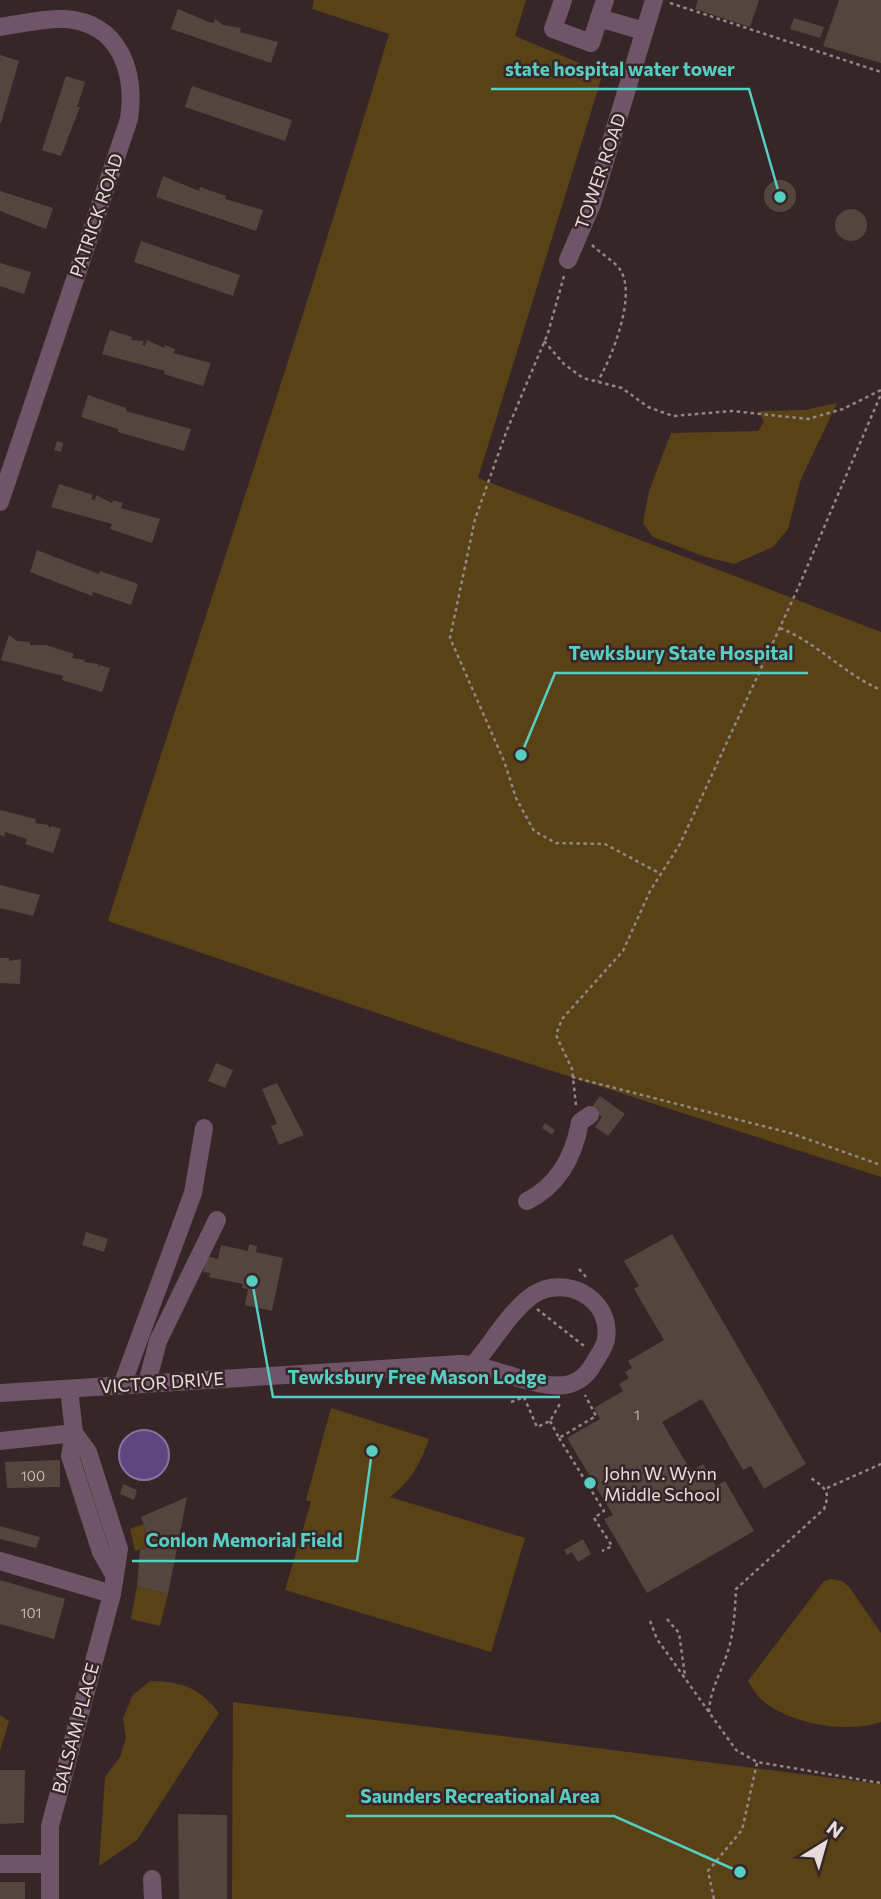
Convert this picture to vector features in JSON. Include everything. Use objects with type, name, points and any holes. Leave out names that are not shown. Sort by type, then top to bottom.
[{"type":"street","points":[[563,0],[553,29],[591,43],[605,0]]},
{"type":"street","name":"TOWER ROAD","points":[[568,260],[592,204],[654,0]]},
{"type":"street","points":[[599,18],[644,31]]},
{"type":"street","name":"PATRICK ROAD","points":[[0,27],[62,19],[87,24],[123,56],[130,73],[132,97],[129,119],[0,502]]},
{"type":"street","points":[[527,1201],[542,1194],[561,1175],[585,1118]]},
{"type":"street","points":[[122,1385],[193,1193],[204,1128]]},
{"type":"street","points":[[147,1383],[158,1340],[217,1220]]},
{"type":"street","points":[[474,1364],[499,1335],[512,1312],[527,1300],[554,1286],[578,1289],[597,1303],[605,1319],[606,1339],[598,1357]]},
{"type":"street","name":"VICTOR DRIVE","points":[[0,1393],[325,1371],[474,1364],[544,1383],[565,1385],[581,1378],[598,1357]]},
{"type":"street","name":"BALSAM PLACE","points":[[50,1899],[50,1826],[111,1594],[119,1549],[88,1452],[74,1433],[69,1389]]},
{"type":"street","points":[[0,1441],[74,1433]]},
{"type":"street","points":[[0,1561],[111,1594]]},
{"type":"street","points":[[0,1864],[50,1864]]},
{"type":"street","points":[[152,1879],[153,1899]]},
{"type":"path","points":[[660,0],[881,72]]},
{"type":"path","points":[[579,232],[620,269],[626,289],[615,346],[598,381]]},
{"type":"path","points":[[568,260],[544,341],[475,519],[450,638],[504,761],[516,797],[534,831],[556,843],[605,844],[659,873]]},
{"type":"path","points":[[544,341],[583,378],[622,388],[648,407],[673,416],[733,411],[808,419],[843,409],[881,392]]},
{"type":"path","points":[[585,1118],[572,1069],[556,1035],[558,1026],[588,987],[623,951],[659,873],[680,844],[779,628],[881,392]]},
{"type":"path","points":[[779,628],[799,636],[852,674],[881,690]]},
{"type":"path","points":[[572,1077],[790,1133],[881,1165]]},
{"type":"path","points":[[527,1300],[598,1357]]},
{"type":"path","points":[[559,1438],[596,1416],[584,1393]]},
{"type":"path","points":[[511,1402],[522,1398]]},
{"type":"path","points":[[550,1421],[604,1511],[594,1518],[612,1546],[602,1551]]},
{"type":"path","points":[[826,1488],[881,1464]]},
{"type":"path","points":[[709,1712],[713,1686],[727,1654],[734,1623],[736,1589],[824,1509],[829,1497],[826,1488],[811,1478]]},
{"type":"path","points":[[667,1619],[679,1633],[685,1679]]},
{"type":"path","points":[[650,1621],[657,1639],[736,1750],[757,1762],[881,1783]]},
{"type":"path","points":[[714,1899],[708,1871],[742,1829],[757,1762]]},
{"type":"shaded area","points":[[314,0],[526,0],[515,36],[603,73],[478,478],[881,632],[881,1177],[459,1041],[108,921],[286,368],[389,34],[312,9]]},
{"type":"shaded area","points":[[837,403],[801,479],[788,529],[773,547],[734,564],[706,557],[653,537],[643,523],[649,491],[671,433],[758,431],[764,422],[759,411],[805,410]]},
{"type":"shaded area","points":[[331,1408],[429,1439],[414,1472],[390,1497],[525,1538],[491,1652],[285,1590],[311,1502],[306,1500]]},
{"type":"shaded area","points":[[144,1430],[162,1437],[169,1455],[162,1473],[144,1480],[126,1473],[119,1455],[126,1437]]},
{"type":"shaded area","points":[[143,1524],[151,1546],[135,1551],[130,1529]]},
{"type":"shaded area","points":[[824,1581],[842,1581],[850,1588],[881,1633],[881,1722],[835,1727],[802,1720],[773,1708],[759,1697],[748,1681]]},
{"type":"shaded area","points":[[137,1586],[168,1594],[160,1626],[131,1619]]},
{"type":"shaded area","points":[[150,1681],[189,1688],[204,1697],[219,1713],[137,1840],[99,1866],[105,1777],[120,1757],[126,1738],[123,1718],[133,1695]]},
{"type":"shaded area","points":[[233,1702],[881,1784],[881,1899],[232,1899]]},
{"type":"shaded area","points":[[0,1715],[9,1721],[0,1751]]},
{"type":"building","points":[[698,0],[759,0],[750,27],[695,9]]},
{"type":"building","points":[[839,0],[881,0],[881,63],[823,46]]},
{"type":"building","points":[[178,9],[209,22],[214,23],[215,19],[223,25],[241,28],[240,32],[278,42],[271,63],[171,29]]},
{"type":"building","points":[[794,18],[824,27],[820,38],[790,29]]},
{"type":"building","points":[[0,55],[19,61],[1,123],[0,123]]},
{"type":"building","points":[[66,76],[85,82],[77,107],[80,107],[61,156],[42,150]]},
{"type":"building","points":[[192,86],[292,120],[285,141],[185,107]]},
{"type":"building","points":[[163,176],[199,191],[200,187],[226,196],[225,199],[263,210],[256,231],[156,197]]},
{"type":"building","points":[[780,180],[791,185],[796,196],[791,207],[780,212],[769,207],[764,196],[769,185]]},
{"type":"building","points":[[0,191],[53,208],[46,229],[0,211]]},
{"type":"building","points":[[851,209],[862,214],[867,225],[862,236],[851,241],[840,236],[835,225],[840,214]]},
{"type":"building","points":[[141,241],[240,275],[233,296],[134,262]]},
{"type":"building","points":[[0,263],[31,272],[24,294],[0,286]]},
{"type":"building","points":[[110,330],[132,337],[131,340],[144,341],[142,345],[145,346],[147,340],[164,348],[165,345],[175,349],[173,353],[211,363],[203,386],[164,374],[165,371],[102,354]]},
{"type":"building","points":[[88,395],[126,408],[126,411],[191,429],[184,451],[118,432],[118,429],[81,417]]},
{"type":"building","points":[[57,441],[63,443],[61,452],[54,450]]},
{"type":"building","points":[[59,484],[93,495],[91,499],[95,500],[96,495],[112,503],[113,500],[123,503],[121,508],[160,519],[152,543],[110,529],[112,524],[51,507]]},
{"type":"building","points":[[37,550],[99,574],[100,571],[138,584],[131,605],[93,592],[92,596],[30,572]]},
{"type":"building","points":[[9,635],[17,641],[30,642],[30,645],[46,645],[74,654],[72,658],[98,664],[100,668],[100,665],[110,668],[102,692],[62,680],[63,676],[1,660]]},
{"type":"building","points":[[0,810],[36,819],[35,823],[48,825],[50,829],[51,826],[61,829],[53,853],[25,844],[27,839],[5,832],[4,837],[0,835]]},
{"type":"building","points":[[0,885],[40,895],[33,916],[0,908]]},
{"type":"building","points":[[0,958],[9,958],[9,961],[21,959],[20,984],[0,983]]},
{"type":"building","points":[[216,1063],[233,1070],[225,1088],[208,1081]]},
{"type":"building","points":[[277,1083],[304,1135],[279,1145],[271,1126],[277,1124],[262,1089]]},
{"type":"building","points":[[600,1096],[625,1114],[608,1136],[595,1127],[602,1117],[591,1108]]},
{"type":"building","points":[[545,1123],[555,1130],[552,1135],[542,1128]]},
{"type":"building","points":[[86,1232],[108,1239],[104,1252],[82,1245]]},
{"type":"building","points":[[672,1234],[806,1464],[764,1489],[751,1466],[743,1470],[702,1399],[662,1422],[691,1471],[703,1464],[716,1486],[725,1481],[754,1531],[647,1593],[604,1519],[613,1515],[567,1438],[600,1419],[594,1408],[623,1391],[619,1384],[629,1378],[625,1372],[632,1368],[628,1361],[664,1340],[634,1289],[639,1286],[624,1261]]},
{"type":"building","points":[[249,1244],[257,1246],[256,1252],[283,1258],[272,1311],[245,1305],[248,1289],[242,1288],[243,1284],[209,1277],[210,1273],[203,1272],[207,1256],[218,1259],[221,1245],[248,1251]]},
{"type":"building","points":[[60,1460],[60,1487],[7,1488],[5,1462]]},
{"type":"building","points":[[123,1484],[137,1490],[134,1500],[120,1494]]},
{"type":"building","points":[[187,1497],[168,1594],[137,1586],[140,1550],[151,1546],[141,1517]]},
{"type":"building","points":[[0,1526],[40,1537],[36,1548],[0,1539]]},
{"type":"building","points":[[583,1539],[591,1554],[578,1562],[572,1552],[567,1555],[564,1550]]},
{"type":"building","points":[[0,1580],[65,1599],[54,1639],[0,1624]]},
{"type":"building","points":[[0,1770],[25,1770],[24,1823],[0,1824]]},
{"type":"building","points":[[178,1814],[227,1815],[227,1899],[179,1899]]},
{"type":"building","points":[[0,1882],[25,1882],[25,1899],[0,1899]]},
{"type":"place","name":"state hospital water tower","points":[[780,197]]},
{"type":"place","name":"Tewksbury State Hospital","points":[[521,755]]},
{"type":"place","name":"Tewksbury Free Mason Lodge","points":[[252,1281]]},
{"type":"place","name":"Conlon Memorial Field","points":[[372,1451]]},
{"type":"place","name":"John W. Wynn Middle School","points":[[590,1483]]},
{"type":"place","name":"Saunders Recreational Area","points":[[740,1872]]}]
